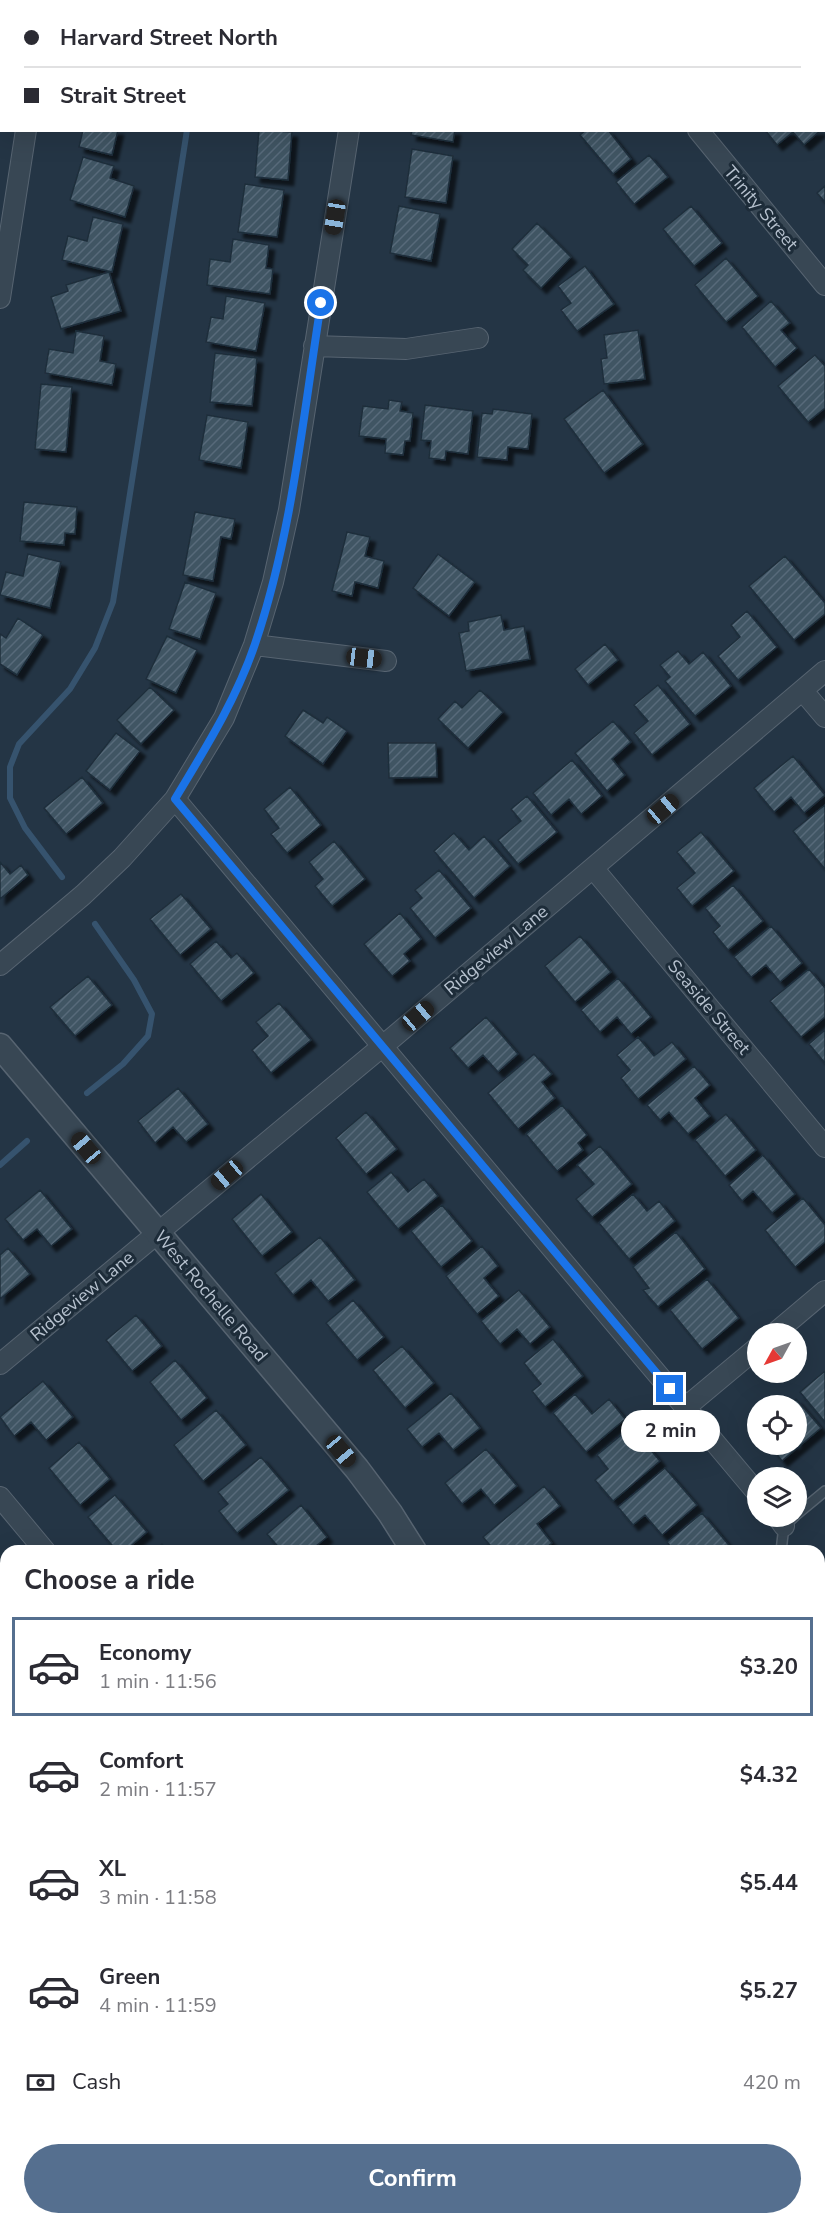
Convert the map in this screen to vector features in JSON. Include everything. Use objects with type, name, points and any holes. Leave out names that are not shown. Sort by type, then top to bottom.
[{"type":"street","points":[[0,298],[26,132]]},
{"type":"street","points":[[0,965],[83,895],[122,858],[175,799],[224,718],[254,645],[273,582],[289,510],[349,132]]},
{"type":"street","name":"Trinity Street","points":[[700,132],[825,285]]},
{"type":"street","points":[[315,346],[405,349],[478,338]]},
{"type":"street","points":[[254,645],[386,661]]},
{"type":"street","name":"Ridgeview Lane","points":[[0,1364],[384,1045],[825,671]]},
{"type":"street","points":[[803,691],[825,717]]},
{"type":"street","points":[[175,799],[384,1045],[747,1481]]},
{"type":"street","name":"Seaside Street","points":[[593,868],[825,1147]]},
{"type":"street","name":"West Rochelle Road","points":[[0,1046],[357,1469],[410,1545]]},
{"type":"street","points":[[787,1323],[825,1291]]},
{"type":"street","points":[[686,1407],[747,1356]]},
{"type":"street","points":[[0,1497],[40,1545]]},
{"type":"lane","points":[[807,1504],[825,1491]]},
{"type":"lane","points":[[782,1545],[786,1527]]},
{"type":"building","points":[[83,132],[118,132],[112,155],[79,147]]},
{"type":"building","points":[[259,132],[292,132],[288,180],[255,177]]},
{"type":"building","points":[[412,132],[455,132],[453,142],[411,135]]},
{"type":"building","points":[[584,132],[610,132],[631,159],[613,174],[580,135]]},
{"type":"building","points":[[767,132],[793,132],[777,145]]},
{"type":"building","points":[[793,132],[819,132],[804,145]]},
{"type":"building","points":[[412,149],[453,156],[446,203],[405,197]]},
{"type":"building","points":[[649,155],[668,177],[634,204],[616,182]]},
{"type":"building","points":[[83,157],[114,166],[110,178],[134,186],[125,217],[70,200]]},
{"type":"building","points":[[245,184],[284,190],[277,237],[238,232]]},
{"type":"building","points":[[825,186],[825,202],[817,193]]},
{"type":"building","points":[[399,206],[440,214],[431,261],[390,253]]},
{"type":"building","points":[[691,206],[722,243],[694,266],[663,229]]},
{"type":"building","points":[[93,217],[123,224],[112,272],[62,260],[68,236],[87,241]]},
{"type":"building","points":[[537,223],[571,257],[541,288],[523,270],[528,265],[512,249]]},
{"type":"building","points":[[233,239],[269,245],[266,268],[273,269],[270,294],[207,285],[210,259],[230,262]]},
{"type":"building","points":[[726,258],[758,296],[726,322],[695,285]]},
{"type":"building","points":[[585,266],[614,304],[577,331],[561,310],[571,303],[558,286]]},
{"type":"building","points":[[109,272],[121,311],[61,329],[51,297],[68,291],[66,285]]},
{"type":"building","points":[[226,296],[265,303],[256,351],[206,342],[211,317],[223,319]]},
{"type":"building","points":[[771,301],[790,323],[781,330],[797,348],[775,367],[742,327]]},
{"type":"building","points":[[638,330],[645,379],[604,384],[601,359],[607,358],[604,335]]},
{"type":"building","points":[[76,331],[104,336],[100,361],[116,364],[112,385],[45,373],[49,349],[73,353]]},
{"type":"building","points":[[215,353],[257,358],[252,406],[210,402]]},
{"type":"building","points":[[815,355],[825,366],[825,408],[808,422],[778,386]]},
{"type":"building","points":[[41,384],[72,387],[66,452],[35,449]]},
{"type":"building","points":[[603,390],[643,444],[604,473],[564,419]]},
{"type":"building","points":[[389,400],[402,402],[400,411],[413,413],[410,441],[405,441],[403,455],[385,453],[386,439],[359,436],[363,406],[388,409]]},
{"type":"building","points":[[425,405],[473,411],[468,454],[446,451],[445,460],[429,458],[431,441],[421,440]]},
{"type":"building","points":[[493,409],[532,414],[528,449],[508,447],[507,460],[477,457],[482,413],[492,414]]},
{"type":"building","points":[[207,415],[248,422],[241,468],[199,460]]},
{"type":"building","points":[[24,502],[77,507],[75,534],[65,533],[64,545],[20,541]]},
{"type":"building","points":[[195,512],[235,519],[231,539],[221,537],[213,581],[183,575]]},
{"type":"building","points":[[347,532],[370,537],[365,556],[384,561],[378,588],[355,582],[352,596],[332,591]]},
{"type":"building","points":[[28,554],[61,562],[50,608],[0,595],[6,572],[23,576]]},
{"type":"building","points":[[438,554],[475,582],[449,616],[413,588]]},
{"type":"building","points":[[785,556],[825,603],[825,614],[794,640],[749,586]]},
{"type":"building","points":[[185,582],[216,593],[200,639],[169,629]]},
{"type":"building","points":[[747,611],[777,647],[738,680],[718,656],[740,637],[731,625]]},
{"type":"building","points":[[501,615],[504,630],[524,626],[530,659],[466,671],[459,633],[469,631],[468,622]]},
{"type":"building","points":[[18,618],[43,635],[17,675],[0,664],[0,634],[6,638]]},
{"type":"building","points":[[167,636],[197,650],[176,693],[146,679]]},
{"type":"building","points":[[605,644],[618,660],[588,685],[575,669]]},
{"type":"building","points":[[678,651],[689,664],[703,652],[731,686],[695,716],[665,681],[670,677],[660,665]]},
{"type":"building","points":[[658,685],[690,724],[652,755],[634,733],[648,721],[634,705]]},
{"type":"building","points":[[150,687],[174,710],[141,744],[117,720]]},
{"type":"building","points":[[480,690],[503,712],[468,748],[438,719],[455,701],[462,708]]},
{"type":"building","points":[[303,710],[323,723],[327,717],[347,731],[323,764],[285,736]]},
{"type":"building","points":[[613,721],[631,742],[612,759],[625,775],[607,791],[575,753]]},
{"type":"building","points":[[116,733],[140,751],[110,790],[86,771]]},
{"type":"building","points":[[388,743],[436,743],[437,777],[389,778]]},
{"type":"building","points":[[793,756],[825,795],[804,813],[791,797],[774,812],[754,788]]},
{"type":"building","points":[[572,760],[602,796],[581,814],[569,799],[551,815],[533,793]]},
{"type":"building","points":[[82,777],[103,803],[66,834],[44,808]]},
{"type":"building","points":[[290,787],[321,825],[287,853],[271,834],[279,828],[264,809]]},
{"type":"building","points":[[527,796],[557,832],[518,864],[498,840],[521,821],[511,809]]},
{"type":"building","points":[[825,805],[825,869],[793,831]]},
{"type":"building","points":[[701,832],[734,871],[692,906],[677,888],[695,873],[677,852]]},
{"type":"building","points":[[454,833],[469,850],[484,836],[510,866],[474,898],[434,851]]},
{"type":"building","points":[[334,841],[365,879],[332,906],[315,886],[323,879],[309,862]]},
{"type":"building","points":[[0,862],[10,874],[21,865],[28,875],[0,899]]},
{"type":"building","points":[[439,870],[471,908],[435,938],[410,908],[422,898],[415,890]]},
{"type":"building","points":[[733,885],[763,921],[728,950],[713,932],[720,926],[705,908]]},
{"type":"building","points":[[181,894],[211,929],[180,955],[150,919]]},
{"type":"building","points":[[400,913],[421,939],[404,954],[410,961],[392,976],[364,944]]},
{"type":"building","points":[[771,926],[802,963],[780,982],[766,965],[751,977],[734,957]]},
{"type":"building","points":[[580,936],[611,972],[575,1002],[545,966]]},
{"type":"building","points":[[216,941],[231,958],[237,953],[254,973],[221,1001],[190,964]]},
{"type":"building","points":[[809,969],[825,988],[825,1017],[801,1037],[770,1001]]},
{"type":"building","points":[[88,976],[112,1005],[75,1036],[50,1007]]},
{"type":"building","points":[[618,978],[651,1017],[631,1034],[617,1017],[600,1032],[581,1010]]},
{"type":"building","points":[[279,1003],[311,1040],[271,1073],[252,1050],[268,1036],[256,1022]]},
{"type":"building","points":[[486,1017],[518,1054],[498,1072],[483,1055],[468,1068],[450,1048]]},
{"type":"building","points":[[825,1030],[825,1063],[809,1044]]},
{"type":"building","points":[[638,1037],[654,1056],[672,1042],[686,1059],[638,1099],[621,1078],[630,1070],[617,1055]]},
{"type":"building","points":[[534,1054],[552,1074],[542,1082],[555,1098],[518,1129],[488,1093]]},
{"type":"building","points":[[694,1066],[710,1085],[695,1098],[710,1116],[688,1134],[669,1112],[660,1120],[647,1105]]},
{"type":"building","points":[[178,1088],[208,1124],[186,1142],[173,1127],[155,1143],[138,1121]]},
{"type":"building","points":[[562,1105],[587,1135],[578,1143],[583,1150],[557,1171],[526,1134]]},
{"type":"building","points":[[366,1112],[397,1149],[366,1174],[336,1138]]},
{"type":"building","points":[[726,1114],[756,1150],[725,1176],[695,1140]]},
{"type":"building","points":[[600,1146],[632,1184],[592,1217],[576,1199],[594,1184],[577,1165]]},
{"type":"building","points":[[763,1155],[795,1194],[772,1213],[753,1191],[742,1201],[729,1185]]},
{"type":"building","points":[[391,1172],[408,1192],[424,1179],[438,1196],[398,1229],[367,1192]]},
{"type":"building","points":[[40,1190],[72,1229],[51,1246],[37,1229],[23,1240],[5,1219]]},
{"type":"building","points":[[261,1194],[292,1232],[262,1256],[232,1219]]},
{"type":"building","points":[[633,1194],[647,1211],[659,1201],[675,1221],[629,1259],[599,1223]]},
{"type":"building","points":[[803,1198],[825,1225],[825,1242],[795,1267],[765,1230]]},
{"type":"building","points":[[442,1205],[472,1241],[441,1267],[411,1231]]},
{"type":"building","points":[[676,1232],[705,1269],[658,1307],[643,1290],[649,1288],[633,1267]]},
{"type":"building","points":[[320,1237],[355,1280],[328,1301],[311,1280],[293,1295],[275,1273]]},
{"type":"building","points":[[482,1246],[498,1266],[484,1278],[499,1296],[477,1314],[446,1276]]},
{"type":"building","points":[[8,1248],[30,1274],[0,1299],[0,1255]]},
{"type":"building","points":[[707,1279],[739,1318],[702,1349],[670,1310]]},
{"type":"building","points":[[519,1290],[550,1327],[530,1344],[517,1329],[500,1344],[481,1321]]},
{"type":"building","points":[[353,1300],[384,1337],[357,1360],[326,1323]]},
{"type":"building","points":[[136,1315],[162,1346],[132,1371],[106,1340]]},
{"type":"building","points":[[553,1339],[583,1376],[545,1407],[532,1391],[541,1384],[524,1363]]},
{"type":"building","points":[[402,1346],[434,1383],[405,1408],[373,1370]]},
{"type":"building","points":[[175,1360],[207,1398],[181,1420],[150,1382]]},
{"type":"building","points":[[825,1371],[825,1422],[807,1400],[807,1395],[800,1392]]},
{"type":"building","points":[[43,1381],[73,1417],[46,1440],[31,1422],[14,1436],[0,1417]]},
{"type":"building","points":[[451,1393],[480,1428],[453,1450],[439,1433],[422,1447],[407,1429]]},
{"type":"building","points":[[575,1394],[592,1414],[609,1399],[625,1419],[586,1452],[553,1413]]},
{"type":"building","points":[[216,1410],[246,1445],[203,1481],[174,1445]]},
{"type":"building","points":[[807,1412],[821,1428],[807,1440]]},
{"type":"building","points":[[631,1427],[660,1461],[613,1501],[595,1480],[608,1469],[597,1455]]},
{"type":"building","points":[[79,1442],[110,1479],[80,1505],[49,1468]]},
{"type":"building","points":[[486,1449],[517,1486],[494,1505],[481,1489],[462,1504],[445,1483]]},
{"type":"building","points":[[777,1455],[789,1455],[782,1461]]},
{"type":"building","points":[[261,1457],[289,1490],[237,1533],[219,1511],[228,1504],[218,1492]]},
{"type":"building","points":[[665,1468],[697,1505],[662,1535],[645,1515],[633,1525],[618,1507]]},
{"type":"building","points":[[544,1486],[560,1506],[537,1524],[552,1543],[550,1545],[490,1545],[483,1537]]},
{"type":"building","points":[[115,1495],[147,1532],[132,1545],[112,1545],[88,1517]]},
{"type":"building","points":[[301,1505],[327,1537],[317,1545],[277,1545],[267,1534]]},
{"type":"building","points":[[702,1513],[729,1545],[669,1545],[667,1542]]},
{"type":"waterway","points":[[62,877],[25,828],[10,798],[10,767],[19,744],[70,689],[95,648],[113,602],[187,132]]},
{"type":"waterway","points":[[87,1093],[123,1064],[148,1036],[152,1014],[134,980],[95,924]]},
{"type":"waterway","points":[[0,1165],[27,1141]]},
{"type":"route","points":[[321,303],[289,510],[273,582],[254,645],[224,718],[175,799],[384,1045],[670,1389]]}]
